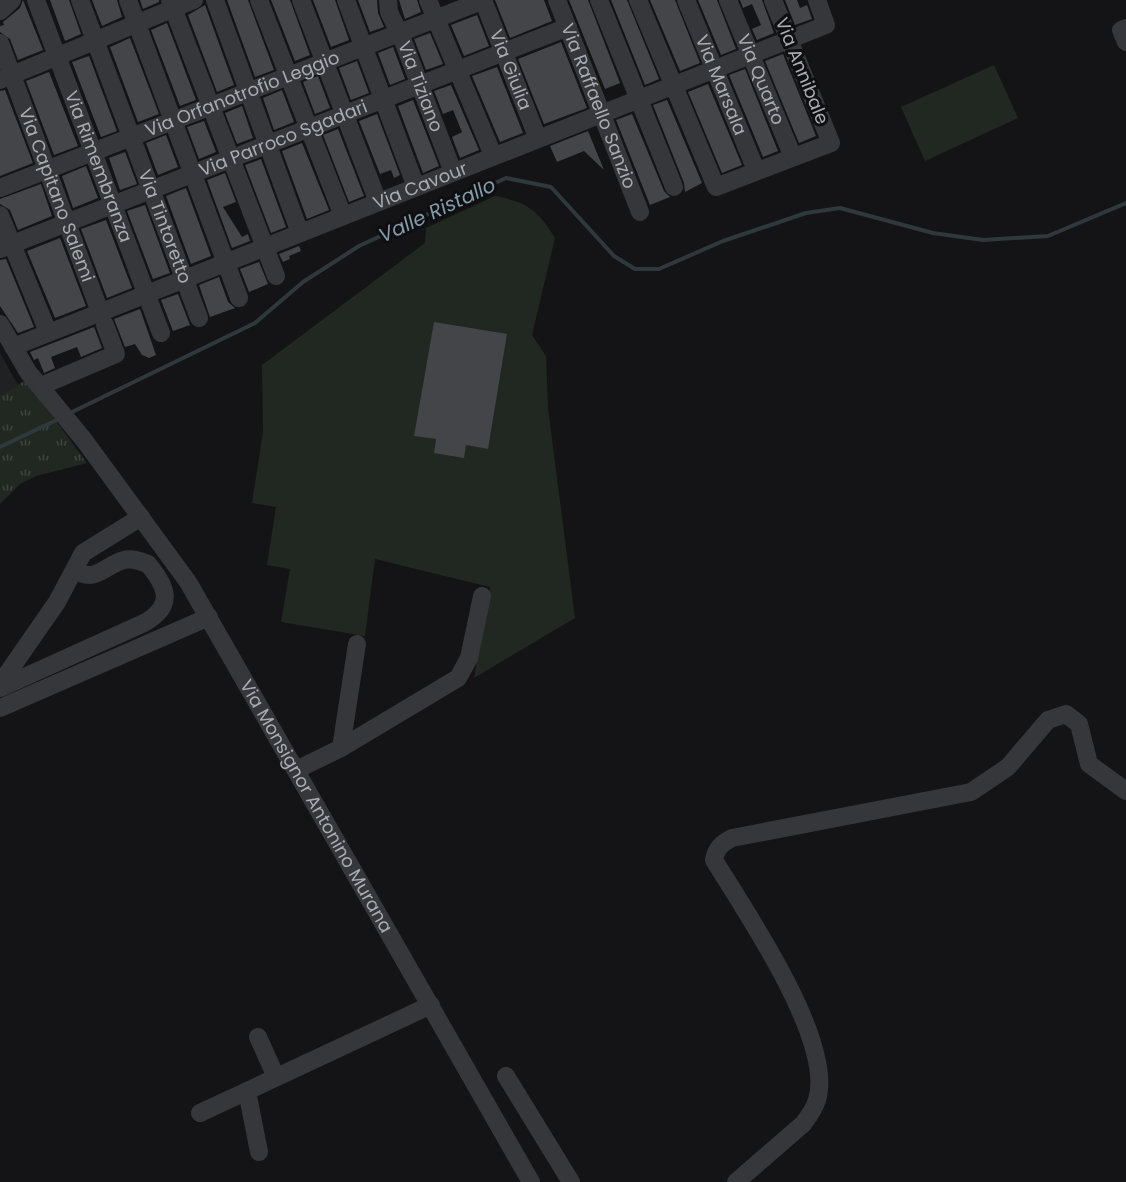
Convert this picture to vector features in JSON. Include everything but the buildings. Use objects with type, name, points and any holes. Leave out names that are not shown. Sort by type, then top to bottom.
[{"type":"street","points":[[0,11],[12,0]]},
{"type":"street","name":"Via Rimembranza","points":[[36,0],[111,206],[161,333]]},
{"type":"street","name":"Via Tintoretto","points":[[80,0],[199,318]]},
{"type":"street","points":[[128,0],[239,298]]},
{"type":"street","points":[[6,77],[137,24],[172,4],[195,0]]},
{"type":"street","points":[[215,0],[300,233]]},
{"type":"street","points":[[260,0],[287,76],[343,216]]},
{"type":"street","points":[[301,0],[378,202]]},
{"type":"street","points":[[346,0],[416,187]]},
{"type":"street","name":"Via Tiziano","points":[[388,0],[389,12],[397,33],[403,41],[453,172]]},
{"type":"street","points":[[428,0],[493,156]]},
{"type":"street","name":"Via Orfanotrofio Leggio","points":[[0,188],[483,0]]},
{"type":"street","name":"Via Giulia","points":[[483,0],[538,139]]},
{"type":"street","name":"Via Raffaello Sanzio","points":[[557,0],[640,212]]},
{"type":"street","points":[[599,0],[674,188]]},
{"type":"street","points":[[638,0],[716,188],[793,157]]},
{"type":"street","name":"Via Marsala","points":[[686,0],[756,170]]},
{"type":"street","name":"Via Quarto","points":[[728,0],[793,157]]},
{"type":"street","name":"Via Annibale","points":[[773,0],[831,143],[793,157]]},
{"type":"street","name":"Via Cavour","points":[[13,346],[48,332],[103,319],[146,294],[826,24],[817,0]]},
{"type":"street","points":[[172,4],[276,276]]},
{"type":"street","name":"Via Parroco Sgadari","points":[[6,247],[568,27]]},
{"type":"street","name":"Via Capitano Salemi","points":[[0,43],[6,77],[46,169],[116,354],[43,389]]},
{"type":"street","points":[[0,215],[6,247],[48,332]]},
{"type":"street","points":[[0,324],[43,389]]},
{"type":"street","name":"Via Monsignor Antonino Murana","points":[[43,389],[141,517],[209,617],[531,1182]]},
{"type":"street","points":[[0,686],[30,644],[83,553],[141,517]]},
{"type":"street","points":[[0,686],[144,623],[164,607],[165,598],[162,587],[148,564],[124,560],[92,576],[82,575],[75,570]]},
{"type":"street","points":[[296,770],[341,748],[458,678],[470,658],[482,596]]},
{"type":"street","points":[[0,708],[209,617]]},
{"type":"street","points":[[341,748],[357,644]]},
{"type":"street","points":[[736,1182],[803,1124],[812,1113],[819,1088],[812,1046],[801,1009],[714,860],[715,853],[723,843],[732,838],[971,792],[1008,767],[1048,720],[1066,714],[1079,724],[1089,764],[1126,791]]},
{"type":"street","points":[[200,1113],[431,1005]]},
{"type":"street","points":[[258,1037],[276,1077]]},
{"type":"street","points":[[506,1076],[571,1182]]},
{"type":"street","points":[[247,1091],[259,1152]]},
{"type":"shaded area","points":[[0,353],[18,385],[0,396]]},
{"type":"green space","points":[[994,65],[1018,118],[925,161],[901,107]]},
{"type":"green space","points":[[495,196],[515,201],[531,209],[543,220],[555,238],[532,335],[546,356],[548,408],[575,618],[474,678],[490,587],[375,559],[365,636],[281,622],[290,569],[267,565],[276,507],[252,503],[263,432],[262,365],[425,243],[426,228]]},
{"type":"green space","points":[[24,381],[87,463],[36,476],[20,484],[0,504],[0,396]]},
{"type":"waterway","name":"Valle Ristallo","points":[[68,414],[255,323],[303,282],[359,246],[506,178],[551,187],[614,256],[635,269],[659,269],[723,241],[806,213],[840,208],[933,233],[983,240],[1048,236],[1126,203]]},
{"type":"waterway","name":"Valle Ristallo","points":[[0,447],[59,419]]}]
